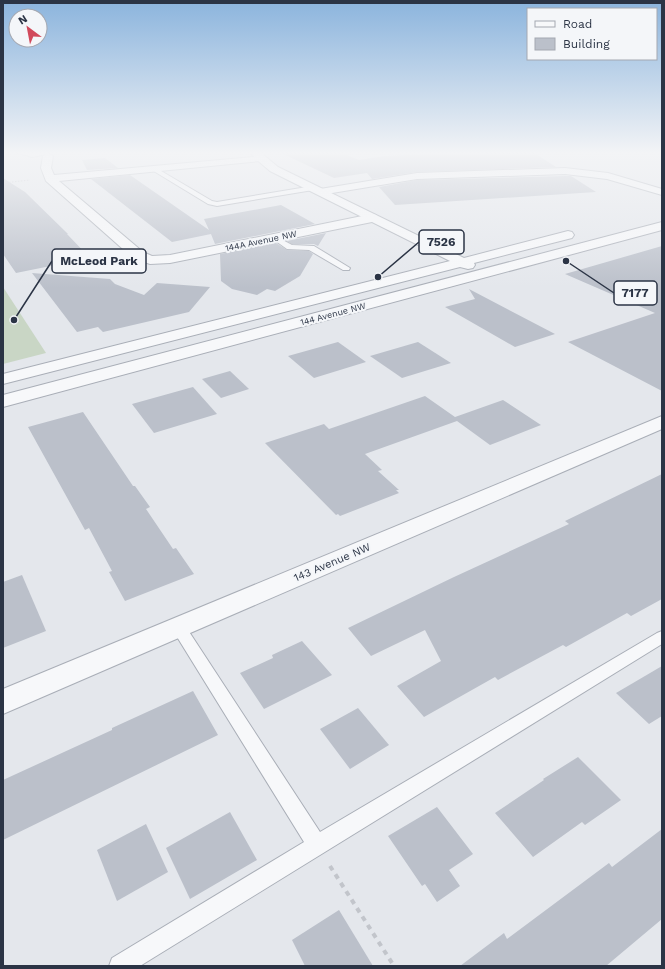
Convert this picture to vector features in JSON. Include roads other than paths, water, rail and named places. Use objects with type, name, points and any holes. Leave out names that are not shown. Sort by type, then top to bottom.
[{"type":"street","name":"144A Avenue NW","points":[[71,197],[138,256],[150,260],[170,259],[372,218]]},
{"type":"street","points":[[331,197],[485,273]]},
{"type":"street","name":"144 Avenue NW","points":[[3,401],[662,226]]},
{"type":"street","name":"144 Avenue NW","points":[[3,378],[585,231]]},
{"type":"street","name":"143 Avenue NW","points":[[3,702],[662,422]]},
{"type":"lane","points":[[200,197],[210,203],[217,204],[265,197]]},
{"type":"lane","points":[[276,238],[290,247],[311,248],[346,268]]},
{"type":"lane","points":[[179,628],[317,845]]},
{"type":"lane","points":[[120,966],[317,845],[662,637]]},
{"type":"place","name":"7177","points":[[566,261]]},
{"type":"place","name":"7526","points":[[378,277]]},
{"type":"place","name":"McLeod Park","points":[[14,320]]}]
